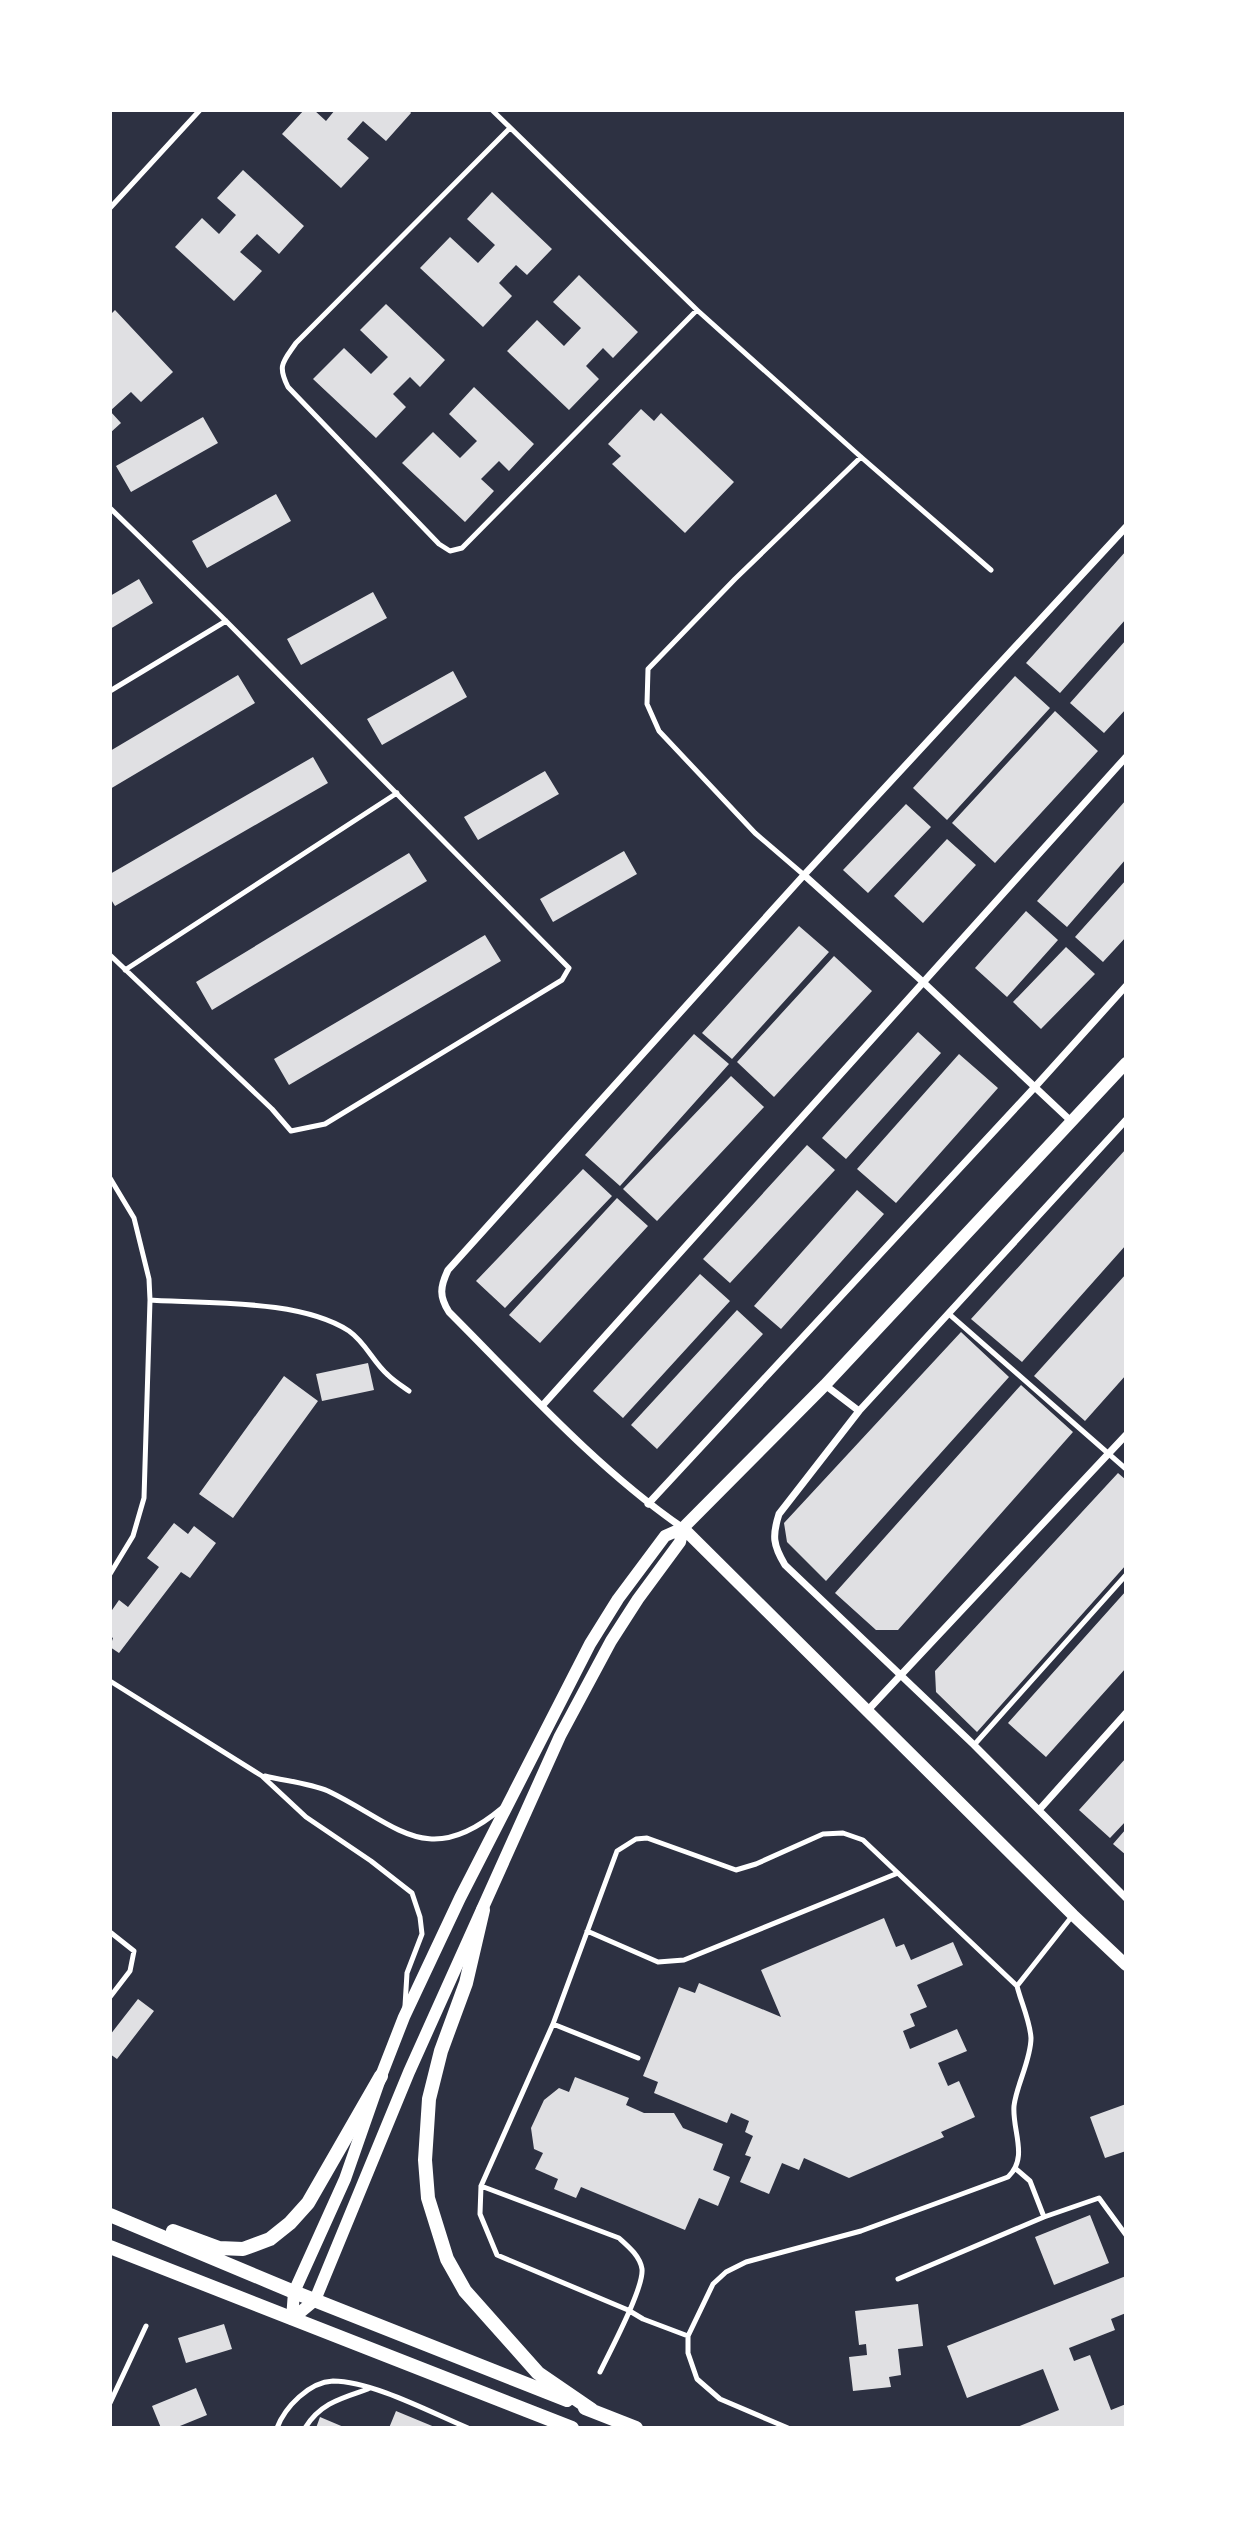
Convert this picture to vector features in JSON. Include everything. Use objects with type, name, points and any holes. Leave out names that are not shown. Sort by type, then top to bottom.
[{"type":"main road","points":[[483,1910],[466,1983],[441,2051],[429,2099],[425,2160],[428,2198],[447,2259],[465,2291],[538,2373],[592,2410]]},
{"type":"main road","points":[[152,2232],[166,2229],[219,2248],[231,2249],[243,2249],[270,2239],[290,2223],[308,2203],[381,2076]]},
{"type":"main road","points":[[110,2215],[294,2292],[636,2428]]},
{"type":"main road","points":[[110,2247],[572,2428]]},
{"type":"street","points":[[1126,527],[804,875],[448,1270],[440,1285],[441,1299],[449,1312],[542,1406],[648,1504],[683,1528],[1126,1965]]},
{"type":"street","points":[[542,1406],[1126,757]]},
{"type":"street","points":[[804,875],[1072,1122]]},
{"type":"street","points":[[648,1504],[1126,986]]},
{"type":"street","points":[[292,2319],[294,2292],[345,2179],[404,2017],[508,1803],[590,1644],[618,1599],[665,1536],[683,1528],[825,1385],[1126,1063]]},
{"type":"street","points":[[1126,1120],[859,1411],[779,1514],[774,1531],[776,1549],[785,1565],[974,1745],[1126,1898]]},
{"type":"street","points":[[825,1385],[859,1411]]},
{"type":"street","points":[[868,1710],[1126,1435]]},
{"type":"street","points":[[292,2319],[315,2300],[409,2072],[560,1736],[638,1599],[680,1542],[683,1528]]},
{"type":"street","points":[[1040,1810],[1126,1713]]},
{"type":"lane","points":[[110,208],[200,110]]},
{"type":"lane","points":[[492,110],[696,310],[991,570]]},
{"type":"lane","points":[[510,128],[296,343],[282,362],[281,372],[288,387],[439,544],[450,551],[462,548],[696,310]]},
{"type":"lane","points":[[804,875],[755,832],[659,731],[647,704],[648,669],[735,579],[861,457]]},
{"type":"lane","points":[[110,508],[226,621],[569,968],[562,979],[325,1124],[291,1130],[110,955]]},
{"type":"lane","points":[[110,691],[226,621]]},
{"type":"lane","points":[[125,970],[397,793]]},
{"type":"lane","points":[[110,1178],[134,1218],[149,1279],[150,1300],[144,1498],[133,1536],[110,1574]]},
{"type":"lane","points":[[150,1300],[288,1309],[319,1316],[350,1332],[371,1353],[386,1374],[409,1391]]},
{"type":"lane","points":[[950,1314],[1126,1468]]},
{"type":"lane","points":[[974,1745],[1126,1575]]},
{"type":"lane","points":[[110,1681],[262,1776],[306,1817],[371,1861],[412,1893],[422,1934],[407,1973],[404,2017]]},
{"type":"lane","points":[[262,1776],[326,1790],[406,1835],[436,1840],[458,1835],[486,1822],[508,1803]]},
{"type":"lane","points":[[688,2336],[497,2255],[480,2214],[481,2186],[553,2024],[617,1851],[636,1839],[647,1838],[736,1870],[756,1864],[823,1834],[843,1833],[863,1840],[1017,1986],[1031,2038],[1023,2080],[1014,2104],[1014,2123],[1019,2147],[1016,2169],[1008,2178],[861,2231],[746,2262],[726,2272],[713,2284],[688,2336],[688,2353],[697,2379],[720,2399],[789,2428]]},
{"type":"lane","points":[[587,1931],[658,1962],[684,1961],[898,1873]]},
{"type":"lane","points":[[1017,1986],[1073,1915]]},
{"type":"lane","points":[[110,1932],[134,1951],[130,1971],[110,1997]]},
{"type":"lane","points":[[553,2024],[638,2058]]},
{"type":"lane","points":[[1016,2169],[1030,2181],[1044,2217]]},
{"type":"lane","points":[[481,2186],[619,2238],[642,2266],[641,2285],[600,2372]]},
{"type":"lane","points":[[898,2278],[1044,2217],[1099,2198],[1126,2235]]},
{"type":"lane","points":[[110,2403],[146,2326]]},
{"type":"lane","points":[[277,2428],[282,2415],[305,2392],[332,2381],[371,2388],[468,2428]]},
{"type":"lane","points":[[305,2428],[313,2414],[329,2402],[371,2388]]},
{"type":"lane","points":[[445,2428],[450,2420]]},
{"type":"building","points":[[304,110],[314,110],[326,121],[335,110],[409,110],[411,113],[386,141],[363,121],[347,139],[369,158],[341,188],[282,134]]},
{"type":"building","points":[[243,170],[304,226],[279,254],[257,234],[240,252],[262,271],[234,301],[175,247],[202,218],[219,234],[236,215],[217,198]]},
{"type":"building","points":[[492,192],[552,249],[527,275],[516,265],[499,283],[512,296],[483,327],[420,268],[450,237],[478,263],[495,245],[467,219]]},
{"type":"building","points":[[579,275],[638,332],[613,358],[603,348],[586,366],[599,379],[569,410],[507,351],[537,320],[564,346],[581,328],[553,302]]},
{"type":"building","points":[[386,304],[445,360],[420,387],[410,377],[393,394],[406,407],[376,438],[313,379],[344,348],[371,374],[388,357],[360,330]]},
{"type":"building","points":[[115,310],[173,372],[141,402],[131,392],[110,411],[110,315]]},
{"type":"building","points":[[474,387],[534,444],[509,471],[499,461],[481,479],[494,491],[465,522],[402,463],[433,432],[460,458],[477,441],[449,414]]},
{"type":"building","points":[[641,409],[654,421],[661,413],[734,482],[685,533],[612,464],[621,456],[608,444]]},
{"type":"building","points":[[110,411],[121,423],[110,433]]},
{"type":"building","points":[[203,417],[218,443],[131,492],[116,466]]},
{"type":"building","points":[[276,494],[291,521],[207,568],[192,541]]},
{"type":"building","points":[[1126,551],[1126,619],[1060,693],[1026,663]]},
{"type":"building","points":[[139,579],[153,603],[110,629],[110,596]]},
{"type":"building","points":[[373,592],[387,618],[301,665],[287,639]]},
{"type":"building","points":[[1126,640],[1126,709],[1104,733],[1070,703]]},
{"type":"building","points":[[453,671],[467,697],[382,745],[367,719]]},
{"type":"building","points":[[238,675],[255,703],[110,789],[110,751]]},
{"type":"building","points":[[1015,676],[1050,708],[947,820],[913,788]]},
{"type":"building","points":[[1055,711],[1098,751],[995,863],[952,823]]},
{"type":"building","points":[[313,757],[328,783],[115,906],[110,898],[110,874]]},
{"type":"building","points":[[545,771],[559,794],[478,840],[464,817]]},
{"type":"building","points":[[1126,800],[1126,859],[1067,927],[1037,901]]},
{"type":"building","points":[[906,804],[931,827],[868,893],[843,870]]},
{"type":"building","points":[[947,839],[976,865],[923,923],[894,896]]},
{"type":"building","points":[[624,851],[637,874],[553,922],[540,899]]},
{"type":"building","points":[[409,853],[427,881],[212,1010],[196,982]]},
{"type":"building","points":[[1126,880],[1126,937],[1103,962],[1075,937]]},
{"type":"building","points":[[1026,911],[1058,940],[1007,997],[975,968]]},
{"type":"building","points":[[799,926],[829,952],[732,1059],[702,1033]]},
{"type":"building","points":[[485,935],[501,961],[289,1085],[274,1059]]},
{"type":"building","points":[[1066,947],[1095,974],[1041,1029],[1013,1002]]},
{"type":"building","points":[[834,956],[872,991],[774,1097],[737,1062]]},
{"type":"building","points":[[918,1032],[941,1053],[846,1159],[822,1138]]},
{"type":"building","points":[[694,1034],[729,1064],[620,1186],[585,1155]]},
{"type":"building","points":[[959,1054],[998,1088],[896,1203],[857,1169]]},
{"type":"building","points":[[731,1076],[764,1107],[657,1221],[623,1189]]},
{"type":"building","points":[[807,1145],[835,1170],[730,1283],[703,1259]]},
{"type":"building","points":[[1126,1149],[1126,1245],[1022,1362],[971,1319]]},
{"type":"building","points":[[583,1169],[612,1196],[505,1308],[476,1281]]},
{"type":"building","points":[[857,1190],[884,1214],[781,1329],[754,1306]]},
{"type":"building","points":[[617,1198],[648,1226],[540,1343],[509,1315]]},
{"type":"building","points":[[700,1274],[730,1301],[623,1418],[593,1391]]},
{"type":"building","points":[[1126,1274],[1126,1375],[1085,1421],[1034,1376]]},
{"type":"building","points":[[737,1310],[763,1334],[657,1449],[631,1425]]},
{"type":"building","points":[[961,1332],[1009,1377],[826,1581],[787,1542],[784,1523]]},
{"type":"building","points":[[368,1363],[374,1390],[322,1401],[316,1374]]},
{"type":"building","points":[[284,1376],[318,1401],[233,1518],[199,1494]]},
{"type":"building","points":[[1021,1385],[1073,1432],[898,1630],[876,1630],[835,1593]]},
{"type":"building","points":[[1118,1473],[1126,1480],[1126,1565],[977,1732],[936,1692],[935,1671]]},
{"type":"building","points":[[174,1523],[188,1534],[194,1526],[216,1543],[190,1578],[181,1572],[119,1653],[110,1647],[113,1638],[110,1636],[110,1613],[119,1600],[128,1607],[159,1567],[147,1558]]},
{"type":"building","points":[[1126,1591],[1126,1668],[1046,1757],[1008,1723]]},
{"type":"building","points":[[1126,1758],[1126,1821],[1110,1838],[1079,1810]]},
{"type":"building","points":[[1126,1829],[1126,1855],[1113,1844]]},
{"type":"building","points":[[884,1918],[896,1947],[904,1944],[911,1960],[953,1942],[963,1965],[917,1985],[927,2007],[910,2014],[915,2026],[903,2031],[910,2049],[957,2029],[967,2051],[938,2063],[948,2086],[959,2081],[975,2117],[941,2132],[944,2137],[849,2178],[804,2158],[799,2170],[782,2163],[769,2194],[740,2182],[751,2157],[745,2155],[753,2136],[745,2132],[749,2121],[731,2113],[727,2123],[654,2093],[658,2082],[643,2076],[679,1987],[695,1993],[699,1983],[781,2017],[761,1970]]},
{"type":"building","points":[[138,1999],[154,2011],[117,2059],[110,2054],[110,2035]]},
{"type":"building","points":[[575,2077],[629,2098],[626,2105],[644,2113],[674,2113],[683,2128],[723,2144],[713,2170],[730,2177],[718,2206],[699,2198],[685,2230],[581,2187],[576,2198],[554,2189],[558,2179],[535,2169],[543,2153],[534,2149],[531,2128],[544,2100],[559,2088],[569,2092]]},
{"type":"building","points":[[1126,2104],[1126,2151],[1105,2158],[1090,2117]]},
{"type":"building","points":[[1090,2215],[1109,2263],[1054,2285],[1035,2237]]},
{"type":"building","points":[[1126,2276],[1126,2313],[1111,2319],[1115,2330],[1069,2348],[1074,2361],[1090,2355],[1111,2410],[1126,2404],[1126,2428],[1015,2428],[1059,2410],[1043,2369],[967,2398],[947,2346]]},
{"type":"building","points":[[918,2304],[923,2346],[898,2349],[901,2375],[889,2377],[891,2387],[853,2391],[849,2357],[867,2355],[866,2344],[859,2345],[855,2311]]},
{"type":"building","points":[[224,2324],[232,2349],[186,2363],[178,2338]]},
{"type":"building","points":[[196,2388],[207,2415],[175,2428],[161,2428],[152,2406]]},
{"type":"building","points":[[396,2411],[437,2428],[389,2428]]},
{"type":"building","points":[[320,2417],[346,2428],[316,2428]]}]
